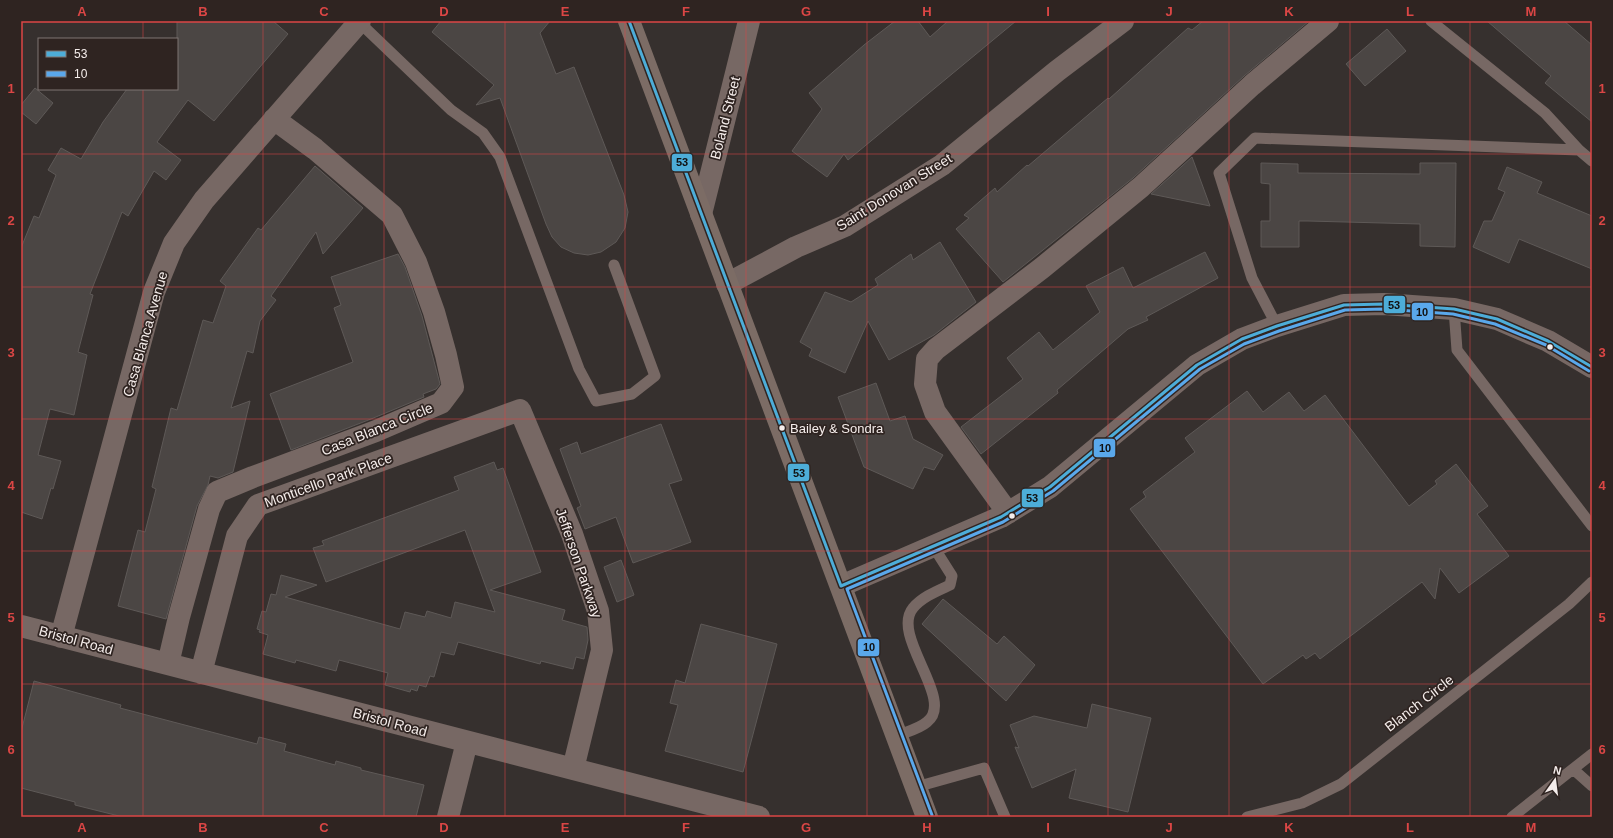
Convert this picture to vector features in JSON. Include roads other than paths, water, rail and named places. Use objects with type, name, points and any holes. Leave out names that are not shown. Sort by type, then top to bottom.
[{"type":"street","points":[[629,21],[927,817]]},
{"type":"street","name":"Boland Street","points":[[701,214],[749,21]]},
{"type":"street","name":"Saint Donovan Street","points":[[727,284],[796,247],[845,226],[942,165],[1057,71],[1123,21]]},
{"type":"street","points":[[1008,513],[935,412],[925,384],[927,359],[936,349],[1042,268],[1141,187],[1252,85],[1328,21]]},
{"type":"street","name":"Casa Blanca Avenue","points":[[61,637],[154,292],[174,243],[204,200],[359,22]]},
{"type":"street","name":"Casa Blanca Circle","points":[[168,664],[178,617],[209,509],[217,492],[376,431],[441,403],[453,387],[434,312],[416,262],[392,215],[315,149],[274,119]]},
{"type":"street","points":[[841,586],[1008,513],[1050,487],[1196,365],[1242,339],[1277,326],[1344,305],[1384,304],[1454,310],[1497,319],[1548,341],[1592,366]]},
{"type":"street","name":"Monticello Park Place","points":[[202,673],[237,536],[258,506],[520,410]]},
{"type":"street","name":"Jefferson Parkway","points":[[520,410],[572,534],[598,611],[602,650],[573,769]]},
{"type":"street","name":"Bristol Road","points":[[21,626],[759,817]]},
{"type":"street","points":[[448,817],[467,742]]},
{"type":"lane","points":[[1431,21],[1545,113],[1579,150],[1592,161]]},
{"type":"lane","points":[[359,22],[451,110],[484,133],[500,157],[579,369],[596,401],[632,394],[655,376],[614,265]]},
{"type":"lane","points":[[1277,326],[1252,278],[1219,173],[1255,138],[1579,150]]},
{"type":"lane","points":[[1454,310],[1457,350],[1592,526]]},
{"type":"lane","points":[[896,736],[928,722],[935,712],[935,699],[912,642],[908,624],[912,609],[921,600],[950,585],[952,576],[933,546]]},
{"type":"lane","name":"Blanch Circle","points":[[1247,817],[1302,803],[1341,784],[1569,604],[1592,582]]},
{"type":"lane","points":[[1512,817],[1592,754]]},
{"type":"lane","points":[[916,787],[984,768],[1005,817]]},
{"type":"lane","points":[[1573,769],[1592,786]]},
{"type":"place","name":"Bailey & Sondra","points":[[782,428]]}]
